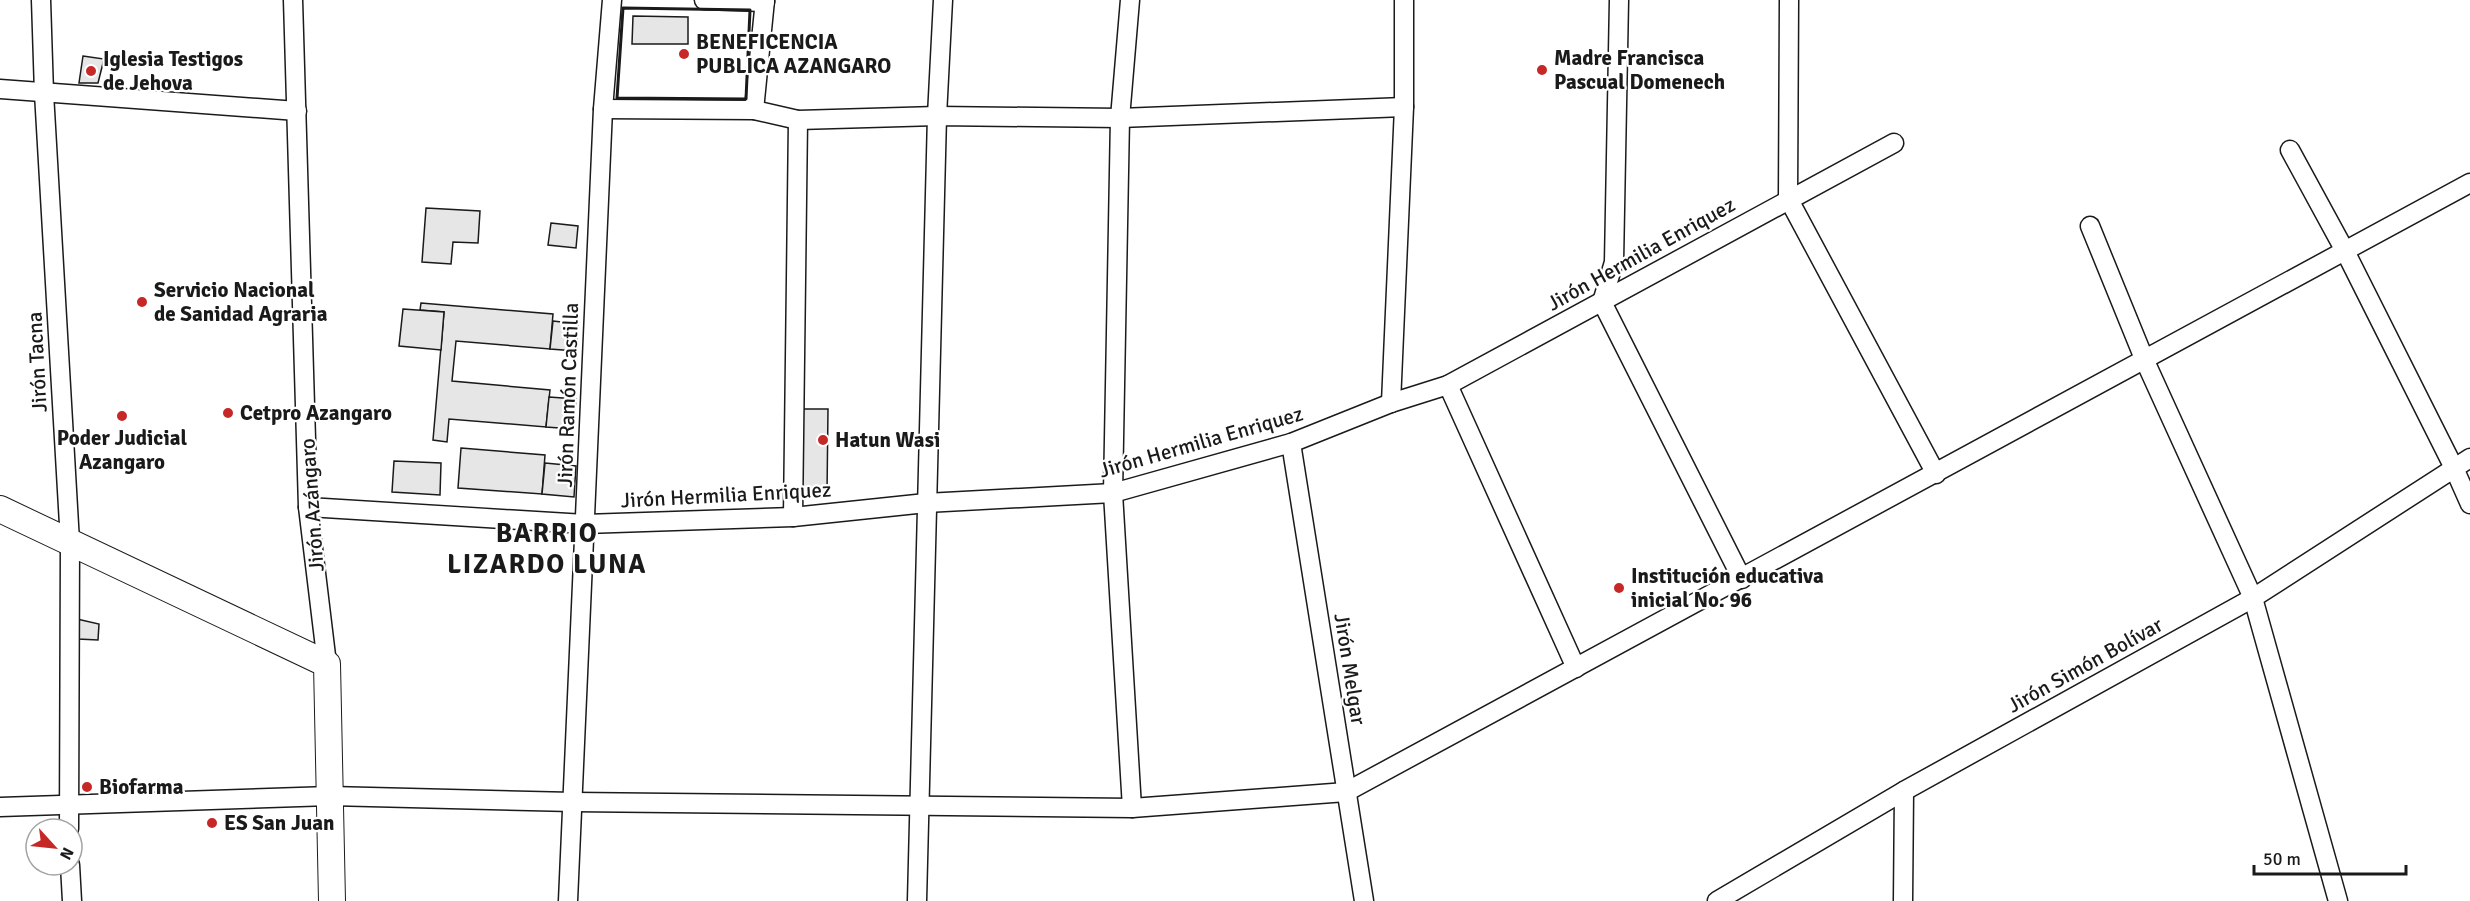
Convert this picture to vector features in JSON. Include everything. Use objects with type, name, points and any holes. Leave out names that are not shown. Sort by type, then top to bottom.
[{"type":"street","name":"Jirón Tacna","points":[[41,0],[44,93],[70,542],[68,817]]},
{"type":"street","name":"Jirón Azángaro","points":[[293,0],[308,507],[327,664],[332,901]]},
{"type":"street","name":"Jirón Ramón Castilla","points":[[568,901],[603,109],[612,0]]},
{"type":"street","points":[[704,0],[765,1],[754,110]]},
{"type":"street","points":[[916,901],[937,116],[943,0]]},
{"type":"street","points":[[1130,0],[1120,118],[1113,493],[1132,808]]},
{"type":"street","points":[[1391,403],[1404,107],[1404,0]]},
{"type":"street","points":[[1619,0],[1614,262],[1602,302],[1742,579]]},
{"type":"street","points":[[1789,0],[1788,198],[1936,474]]},
{"type":"street","points":[[0,89],[297,111]]},
{"type":"street","points":[[603,109],[754,110],[798,120],[937,116],[1120,118],[1404,107]]},
{"type":"street","points":[[793,517],[798,120]]},
{"type":"street","name":"Jirón Hermilia Enriquez","points":[[308,507],[585,524],[793,517],[926,503],[1113,493],[1291,443],[1391,403],[1448,385],[1894,142]]},
{"type":"street","points":[[2290,150],[2462,463],[2470,504]]},
{"type":"street","points":[[0,807],[330,796],[1132,808],[1346,792],[2470,183]]},
{"type":"street","points":[[2090,226],[2145,361],[2253,598],[2338,901]]},
{"type":"street","points":[[1448,385],[1576,668]]},
{"type":"street","name":"Jirón Melgar","points":[[1291,443],[1364,901]]},
{"type":"street","name":"Jirón Simón Bolívar","points":[[1717,901],[1904,791],[2253,598],[2462,463]]},
{"type":"street","points":[[0,509],[327,664]]},
{"type":"street","points":[[1904,791],[1904,901]]},
{"type":"street","points":[[71,877],[72,901]]},
{"type":"building","points":[[633,16],[688,17],[688,44],[632,44]]},
{"type":"building","name":"Iglesia Testigos de Jehova","points":[[83,56],[104,59],[98,83],[79,83]]},
{"type":"building","points":[[426,208],[480,211],[478,243],[453,242],[451,264],[422,262]]},
{"type":"building","points":[[551,223],[578,226],[576,248],[548,245]]},
{"type":"building","points":[[421,303],[553,314],[550,349],[456,341],[452,381],[550,390],[546,427],[449,419],[447,442],[433,440],[444,312],[420,310]]},
{"type":"building","points":[[403,309],[444,312],[441,350],[399,346]]},
{"type":"building","points":[[553,321],[578,324],[576,351],[550,349]]},
{"type":"building","points":[[549,397],[576,399],[573,429],[546,427]]},
{"type":"building","points":[[800,409],[828,409],[827,494],[799,494]]},
{"type":"building","points":[[461,448],[545,455],[542,494],[458,488]]},
{"type":"building","points":[[394,461],[441,463],[440,495],[392,492]]},
{"type":"building","points":[[545,463],[576,466],[574,497],[542,494]]},
{"type":"building","points":[[77,619],[99,624],[98,640],[78,639]]},
{"type":"wall","points":[[623,8],[750,10],[746,99],[617,98],[623,8]]},
{"type":"place","name":"BENEFICENCIA PUBLICA AZANGARO","points":[[684,54]]},
{"type":"place","name":"Madre Francisca Pascual Domenech","points":[[1542,70]]},
{"type":"place","name":"Iglesia Testigos de Jehova","points":[[91,71]]},
{"type":"place","name":"Servicio Nacional de Sanidad Agraria","points":[[142,302]]},
{"type":"place","name":"Cetpro Azangaro","points":[[228,413]]},
{"type":"place","name":"Poder Judicial Azangaro","points":[[122,416]]},
{"type":"place","name":"Hatun Wasi","points":[[823,440]]},
{"type":"place","name":"Institución educativa inicial No. 96","points":[[1619,588]]},
{"type":"place","name":"Biofarma","points":[[87,787]]},
{"type":"place","name":"ES San Juan","points":[[212,823]]},
{"type":"district","name":"BARRIO LIZARDO LUNA","points":[[547,548]]}]
